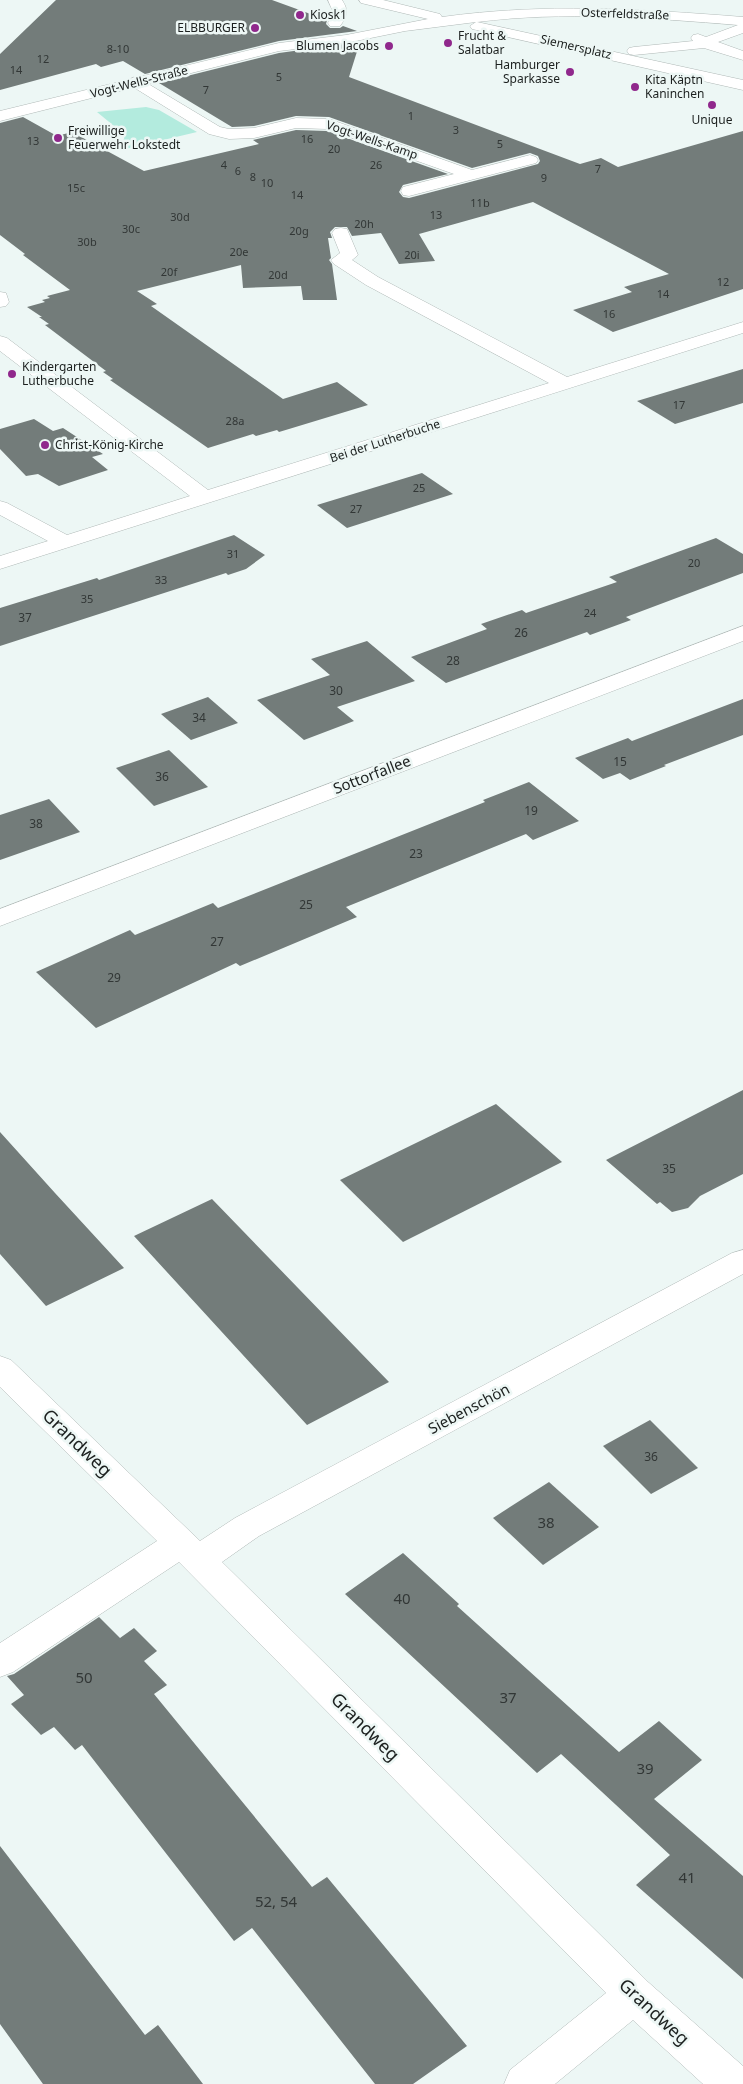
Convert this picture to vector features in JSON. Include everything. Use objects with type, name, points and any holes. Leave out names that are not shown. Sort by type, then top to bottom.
[{"type":"street","points":[[335,0],[340,10],[340,16],[335,23]]},
{"type":"street","name":"Siemersplatz","points":[[366,0],[410,11],[442,13],[602,53],[743,85]]},
{"type":"street","name":"Osterfeldstraße","points":[[463,6],[568,1],[638,3],[743,12]]},
{"type":"street","points":[[638,3],[660,8],[705,42],[743,56]]},
{"type":"street","name":"Vogt-Wells-Straße","points":[[0,116],[279,48],[346,39],[416,25],[463,6]]},
{"type":"street","name":"Siemersplatz","points":[[463,6],[565,27]]},
{"type":"street","points":[[372,16],[410,11]]},
{"type":"street","name":"Osterfeldstraße","points":[[506,14],[586,12],[743,21]]},
{"type":"street","name":"Vogt-Wells-Straße","points":[[442,13],[506,14]]},
{"type":"street","name":"Vogt-Wells-Straße","points":[[279,48],[322,27],[352,20]]},
{"type":"street","points":[[602,53],[666,49],[705,42],[743,28]]},
{"type":"street","name":"Siemersplatz","points":[[629,41],[743,69]]},
{"type":"street","name":"Vogt-Wells-Kamp","points":[[135,82],[215,131],[229,134],[254,133],[296,123],[329,124],[472,175]]},
{"type":"street","points":[[408,191],[530,160]]},
{"type":"street","points":[[341,233],[349,255],[340,260],[372,281],[564,383]]},
{"type":"street","points":[[0,297],[0,302]]},
{"type":"street","name":"Bei der Lutherbuche","points":[[0,563],[743,327]]},
{"type":"street","points":[[0,342],[205,498]]},
{"type":"street","points":[[0,507],[65,542]]},
{"type":"street","name":"Sottorfallee","points":[[0,918],[743,633]]},
{"type":"street","name":"Siebenschön","points":[[0,1662],[147,1564],[190,1551],[247,1527],[743,1261]]},
{"type":"street","name":"Grandweg","points":[[0,1368],[190,1551],[634,1994],[733,2084]]},
{"type":"street","points":[[524,2084],[634,1994]]},
{"type":"green space","points":[[146,107],[159,110],[197,132],[121,150],[125,135],[97,112]]},
{"type":"building","points":[[56,0],[272,0],[327,20],[326,24],[330,28],[340,28],[343,26],[357,31],[279,41],[145,74],[123,61],[101,67],[96,64],[0,90],[0,54]]},
{"type":"building","points":[[360,42],[349,77],[580,164],[601,158],[618,167],[743,131],[743,289],[613,332],[573,310],[632,292],[624,287],[669,274],[533,202],[419,234],[435,261],[399,264],[381,233],[352,236],[347,227],[335,227],[330,232],[332,238],[328,238],[331,258],[329,260],[332,264],[337,300],[303,300],[301,286],[243,288],[241,265],[137,291],[157,304],[151,306],[283,399],[337,382],[368,405],[279,432],[277,430],[256,436],[253,434],[208,448],[110,380],[113,379],[103,372],[106,371],[45,325],[49,324],[27,307],[45,302],[42,300],[50,298],[47,296],[70,290],[23,255],[25,254],[0,235],[0,123],[23,117],[57,136],[72,132],[144,171],[259,144],[253,140],[296,130],[327,131],[448,174],[403,185],[399,192],[403,197],[409,198],[538,164],[540,161],[538,156],[530,153],[472,168],[329,117],[296,116],[254,126],[232,127],[159,83],[279,53]]},
{"type":"building","points":[[743,369],[743,403],[675,424],[637,401]]},
{"type":"building","name":"Christ-König-Kirche","points":[[34,419],[53,431],[63,428],[103,454],[92,457],[108,470],[59,486],[38,474],[26,476],[0,449],[0,429]]},
{"type":"building","points":[[422,473],[453,494],[347,528],[317,505]]},
{"type":"building","points":[[234,535],[265,555],[246,569],[228,575],[226,573],[0,646],[0,608],[97,578],[99,580]]},
{"type":"building","points":[[716,538],[743,554],[743,573],[626,617],[631,620],[590,635],[587,632],[446,683],[411,657],[487,629],[481,624],[522,610],[526,613],[617,582],[609,577]]},
{"type":"building","points":[[367,641],[415,681],[337,707],[354,721],[304,740],[257,700],[330,675],[311,659]]},
{"type":"building","points":[[208,697],[238,723],[191,740],[161,714]]},
{"type":"building","points":[[743,699],[743,735],[630,780],[620,773],[603,779],[575,758],[628,738],[632,741]]},
{"type":"building","points":[[169,750],[208,787],[154,806],[116,768]]},
{"type":"building","points":[[529,782],[579,821],[533,840],[526,834],[346,907],[357,917],[240,966],[236,963],[96,1028],[36,972],[130,930],[135,935],[213,903],[218,908],[485,802],[483,800]]},
{"type":"building","points":[[49,799],[80,832],[0,860],[0,815]]},
{"type":"building","points":[[743,1090],[743,1174],[700,1196],[688,1208],[672,1212],[660,1202],[657,1204],[606,1160]]},
{"type":"building","points":[[496,1104],[562,1162],[403,1242],[340,1180]]},
{"type":"building","points":[[0,1132],[124,1268],[46,1306],[0,1254]]},
{"type":"building","points":[[212,1199],[389,1382],[307,1425],[134,1236]]},
{"type":"building","points":[[650,1420],[698,1468],[651,1494],[603,1446]]},
{"type":"building","points":[[549,1482],[599,1527],[543,1565],[493,1518]]},
{"type":"building","points":[[403,1553],[459,1604],[457,1606],[619,1752],[659,1721],[702,1760],[654,1799],[743,1876],[743,1979],[636,1885],[670,1855],[561,1754],[537,1773],[345,1594]]},
{"type":"building","points":[[99,1617],[120,1638],[134,1628],[157,1651],[144,1661],[167,1685],[154,1694],[312,1887],[327,1877],[467,2046],[413,2084],[375,2084],[252,1928],[234,1941],[82,1745],[75,1750],[54,1727],[41,1735],[11,1704],[24,1695],[7,1676],[14,1674]]},
{"type":"building","points":[[0,1846],[145,2035],[158,2025],[203,2084],[43,2084],[0,2024]]},
{"type":"place","name":"Kiosk1","points":[[300,15]]},
{"type":"place","name":"ELBBURGER","points":[[255,28]]},
{"type":"place","name":"Frucht & Salatbar","points":[[448,43]]},
{"type":"place","name":"Blumen Jacobs","points":[[389,46]]},
{"type":"place","name":"Hamburger Sparkasse","points":[[570,72]]},
{"type":"place","name":"Kita Käptn Kaninchen","points":[[635,87]]},
{"type":"place","name":"Unique","points":[[712,105]]},
{"type":"place","name":"Freiwillige Feuerwehr Lokstedt","points":[[58,138]]},
{"type":"place","name":"Kindergarten Lutherbuche","points":[[12,374]]},
{"type":"place","name":"Christ-König-Kirche","points":[[45,445]]}]
